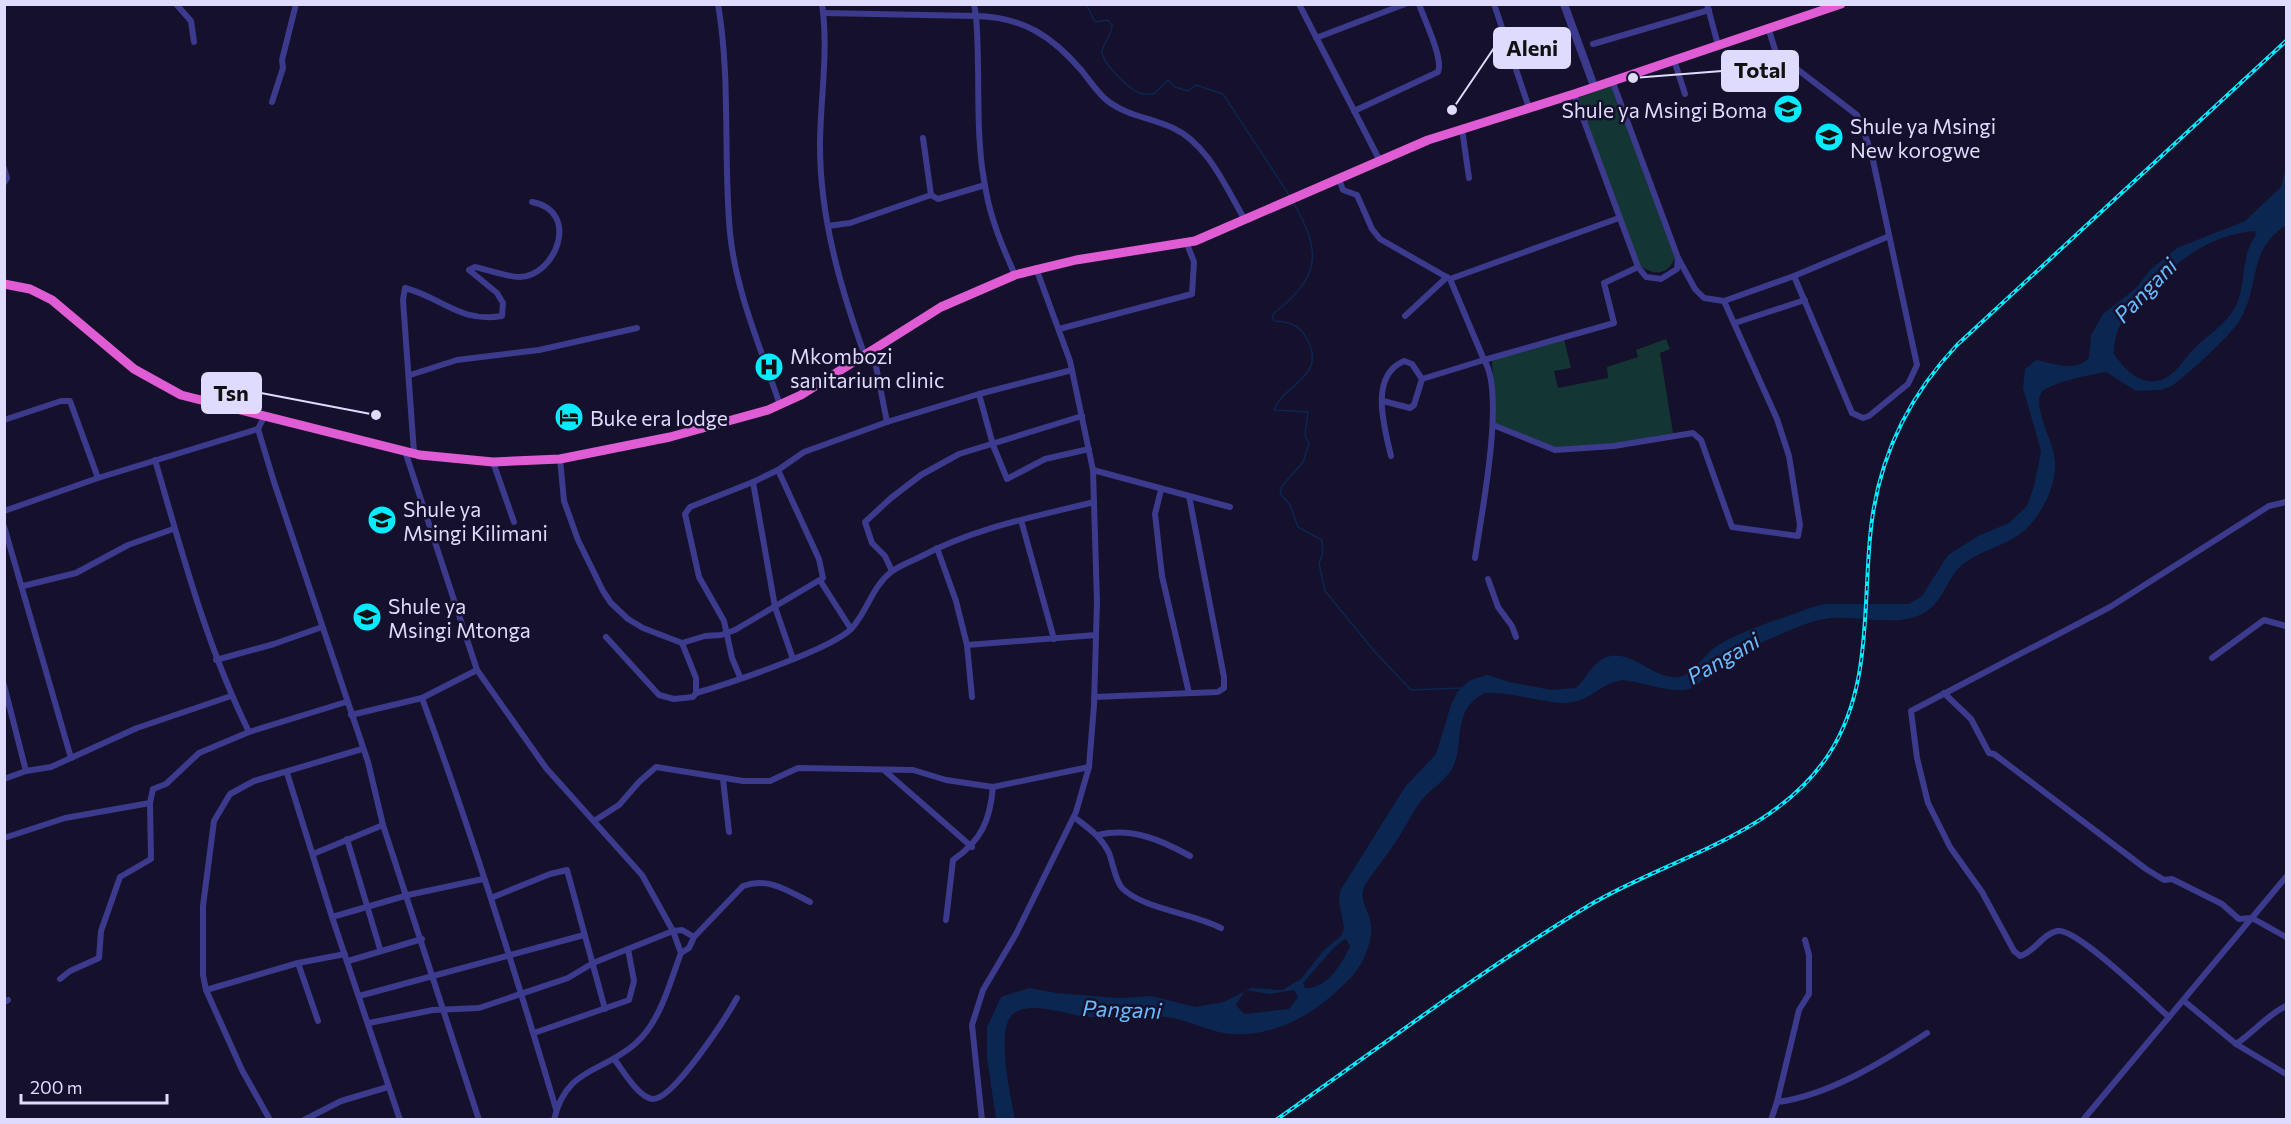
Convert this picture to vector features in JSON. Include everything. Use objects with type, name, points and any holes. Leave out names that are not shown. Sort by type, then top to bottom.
[{"type":"highway","points":[[4,284],[30,289],[52,300],[134,369],[159,385],[196,400],[409,452],[494,462],[560,459],[670,437],[780,405],[869,354],[941,307],[1015,274],[1036,268],[1187,244],[1428,140],[1574,94],[1840,4]]},
{"type":"street","points":[[176,4],[191,21],[194,42]]},
{"type":"street","points":[[272,102],[283,68],[282,60],[296,4]]},
{"type":"street","points":[[718,4],[727,114],[730,234],[740,286],[780,405]]},
{"type":"street","points":[[822,4],[820,147],[828,226],[869,354],[887,422]]},
{"type":"street","points":[[974,4],[980,139],[985,185],[1000,240],[1015,274]]},
{"type":"street","points":[[1299,4],[1380,161]]},
{"type":"street","points":[[1316,38],[1405,4]]},
{"type":"street","points":[[1353,111],[1438,72],[1440,68],[1435,47],[1419,4]]},
{"type":"street","points":[[1494,4],[1529,108]]},
{"type":"street","points":[[1564,4],[1594,86]]},
{"type":"street","points":[[1593,44],[1708,7],[1718,45]]},
{"type":"street","points":[[823,13],[953,13],[1006,18],[1024,24],[1061,47],[1108,102],[1136,116],[1176,129],[1197,144],[1245,220]]},
{"type":"street","points":[[1768,27],[1776,53],[1857,115],[1871,151],[1887,237],[1917,365],[1908,384],[1869,416],[1863,418],[1852,412],[1794,276]]},
{"type":"street","points":[[1674,60],[1685,94]]},
{"type":"street","points":[[1612,80],[1678,258],[1695,289],[1704,298],[1724,301],[1794,276],[1887,237]]},
{"type":"street","points":[[1574,94],[1638,267],[1646,277],[1661,279],[1677,269],[1678,258]]},
{"type":"street","points":[[1461,129],[1469,178]]},
{"type":"street","points":[[923,138],[931,195]]},
{"type":"street","points":[[4,168],[7,178],[4,183]]},
{"type":"street","points":[[1339,178],[1343,190],[1357,195],[1372,229],[1380,239],[1449,278],[1490,369],[1493,425],[1475,558]]},
{"type":"street","points":[[828,226],[850,223],[931,195],[938,199],[985,185]]},
{"type":"street","points":[[532,202],[546,205],[558,220],[560,236],[546,265],[535,273],[520,277],[475,267],[469,270],[497,293],[504,303],[502,316],[476,317],[458,313],[405,288],[403,300],[410,375],[409,452],[477,670],[546,768],[642,875],[673,931],[681,953]]},
{"type":"street","points":[[1405,316],[1449,278],[1619,218]]},
{"type":"street","points":[[1059,329],[1192,294],[1194,262],[1187,244]]},
{"type":"street","points":[[1422,379],[1614,323],[1604,283],[1638,267]]},
{"type":"street","points":[[982,1119],[972,1025],[983,990],[1016,934],[1074,817],[1089,767],[1094,697],[1096,635],[1093,470],[1072,370],[1036,268]]},
{"type":"street","points":[[1735,323],[1805,300]]},
{"type":"street","points":[[1493,425],[1555,450],[1614,447],[1693,433],[1701,440],[1732,526],[1798,536],[1800,525],[1789,456],[1777,419],[1724,301]]},
{"type":"street","points":[[410,375],[457,360],[539,350],[637,328]]},
{"type":"street","points":[[1383,401],[1410,408],[1418,400],[1422,379],[1412,364],[1404,361],[1396,365],[1383,382],[1383,401],[1383,418],[1391,456]]},
{"type":"street","points":[[740,677],[724,621],[699,577],[686,514],[690,507],[778,470],[804,452],[887,422],[979,394],[1072,370]]},
{"type":"street","points":[[979,394],[993,445],[1008,479],[1045,459],[1089,449]]},
{"type":"street","points":[[4,420],[70,400],[98,478]]},
{"type":"street","points":[[892,571],[885,556],[872,543],[865,522],[891,498],[921,475],[959,454],[1082,416]]},
{"type":"street","points":[[264,417],[258,429],[346,702],[368,762],[383,825],[408,895],[479,1119]]},
{"type":"street","points":[[4,511],[98,478],[258,429]]},
{"type":"street","points":[[560,459],[564,501],[578,540],[611,603],[628,619],[643,628],[682,643],[705,636],[727,633],[821,582],[824,578],[819,559],[778,470]]},
{"type":"street","points":[[155,460],[173,530],[216,660],[249,732]]},
{"type":"street","points":[[494,462],[514,522]]},
{"type":"street","points":[[1093,470],[1230,507]]},
{"type":"street","points":[[753,482],[775,607],[793,659]]},
{"type":"street","points":[[1161,490],[1155,514],[1162,576],[1189,693]]},
{"type":"street","points":[[1094,697],[1218,692],[1224,688],[1224,677],[1189,496]]},
{"type":"street","points":[[606,637],[659,696],[674,699],[693,697],[696,693],[793,659],[851,629],[873,591],[892,571],[937,548],[968,534],[1094,502]]},
{"type":"street","points":[[2169,1017],[2102,957],[2067,931],[2057,931],[2047,936],[2026,954],[2020,956],[2014,951],[1982,892],[1950,847],[1928,802],[1917,758],[1911,711],[2110,607],[2269,506],[2286,502]]},
{"type":"street","points":[[1021,520],[1054,639]]},
{"type":"street","points":[[4,526],[24,586],[71,758]]},
{"type":"street","points":[[24,586],[76,573],[128,545],[173,530]]},
{"type":"street","points":[[937,548],[956,602],[967,645],[972,697]]},
{"type":"street","points":[[1488,579],[1498,607],[1512,626],[1516,637]]},
{"type":"street","points":[[821,582],[851,629]]},
{"type":"street","points":[[2212,658],[2264,620],[2286,626]]},
{"type":"street","points":[[216,660],[274,644],[322,627]]},
{"type":"street","points":[[967,645],[1096,635]]},
{"type":"street","points":[[682,643],[696,678],[696,693]]},
{"type":"street","points":[[351,715],[422,698],[477,670]]},
{"type":"street","points":[[4,685],[26,771]]},
{"type":"street","points":[[1944,693],[1971,719],[1989,753],[1994,754],[2146,869],[2164,880],[2172,879],[2222,904],[2239,919],[2252,918],[2286,937]]},
{"type":"street","points":[[4,779],[26,771],[51,768],[137,728],[231,696]]},
{"type":"street","points":[[422,698],[468,822],[483,879],[523,994],[556,1109]]},
{"type":"street","points":[[60,979],[70,971],[99,958],[101,931],[120,878],[151,859],[150,803],[153,789],[166,784],[199,753],[249,732],[346,702]]},
{"type":"street","points":[[270,1119],[242,1070],[206,990],[201,938],[214,821],[230,794],[254,781],[362,749]]},
{"type":"street","points":[[594,821],[619,805],[656,766],[723,779],[770,781],[798,768],[913,770],[946,780],[993,787],[1089,767]]},
{"type":"street","points":[[885,771],[972,847]]},
{"type":"street","points":[[287,773],[332,917],[400,1119]]},
{"type":"street","points":[[723,779],[729,832]]},
{"type":"street","points":[[946,920],[953,860],[972,847],[991,807],[993,787]]},
{"type":"street","points":[[4,838],[65,818],[150,803]]},
{"type":"street","points":[[1074,817],[1098,835],[1108,852],[1121,887],[1140,899],[1207,921],[1221,928]]},
{"type":"street","points":[[313,854],[383,825]]},
{"type":"street","points":[[1098,835],[1116,831],[1138,834],[1166,843],[1190,856]]},
{"type":"street","points":[[347,839],[369,906],[380,949]]},
{"type":"street","points":[[491,898],[550,874],[567,870],[605,1009]]},
{"type":"street","points":[[2083,1119],[2286,877]]},
{"type":"street","points":[[332,917],[408,895],[483,879]]},
{"type":"street","points":[[554,1119],[556,1109],[573,1080],[587,1070],[614,1059],[636,1043],[652,1024],[681,953],[689,948],[694,937],[743,886],[753,882],[774,884],[810,902]]},
{"type":"street","points":[[369,1023],[444,1009],[479,1008],[568,978],[592,963],[673,931],[682,930],[694,937]]},
{"type":"street","points":[[360,996],[584,935]]},
{"type":"street","points":[[206,990],[298,963],[346,957],[422,939]]},
{"type":"street","points":[[1771,1119],[1799,1010],[1809,994],[1809,954],[1806,940]]},
{"type":"street","points":[[534,1033],[629,1000],[632,996],[634,981],[628,949]]},
{"type":"street","points":[[298,963],[318,1021]]},
{"type":"street","points":[[614,1059],[644,1095],[654,1099],[660,1097],[681,1081],[738,998]]},
{"type":"street","points":[[2184,1001],[2236,1044],[2286,1074]]},
{"type":"street","points":[[2236,1044],[2256,1030],[2272,1013],[2286,1006]]},
{"type":"street","points":[[1777,1102],[1801,1099],[1889,1058],[1927,1033]]},
{"type":"street","points":[[304,1119],[341,1101],[388,1087]]},
{"type":"green space","points":[[1612,85],[1675,258],[1664,271],[1651,271],[1640,266],[1578,98]]},
{"type":"green space","points":[[1564,339],[1571,368],[1554,371],[1558,388],[1608,378],[1607,367],[1638,357],[1636,350],[1666,339],[1670,349],[1660,353],[1673,433],[1614,445],[1555,449],[1495,423],[1492,359]]},
{"type":"water","name":"Pangani","points":[[2286,168],[2286,225],[2265,246],[2256,268],[2247,304],[2241,318],[2229,334],[2210,354],[2172,386],[2160,390],[2136,391],[2106,372],[2062,382],[2042,392],[2039,406],[2055,461],[2054,480],[2047,498],[2025,530],[1962,565],[1929,610],[1910,618],[1897,620],[1832,618],[1812,622],[1738,650],[1722,660],[1699,683],[1689,689],[1666,689],[1623,680],[1606,685],[1580,700],[1560,703],[1508,694],[1483,694],[1466,709],[1460,728],[1456,757],[1450,772],[1418,805],[1397,840],[1365,885],[1363,898],[1371,926],[1368,948],[1354,974],[1327,1000],[1278,1028],[1242,1034],[1223,1033],[1166,1017],[1091,1017],[1036,1008],[1020,1010],[1013,1014],[1008,1022],[1005,1034],[1008,1081],[1015,1119],[996,1119],[987,1058],[987,1027],[1001,997],[1029,988],[1057,993],[1118,998],[1152,996],[1195,1007],[1224,1002],[1244,992],[1236,1005],[1244,1014],[1289,1009],[1298,997],[1294,990],[1270,994],[1247,990],[1251,988],[1282,990],[1301,979],[1324,950],[1342,935],[1344,927],[1339,902],[1340,891],[1405,787],[1436,754],[1451,705],[1458,691],[1470,680],[1488,675],[1509,682],[1552,690],[1576,688],[1597,663],[1607,657],[1617,656],[1638,662],[1669,677],[1679,677],[1688,673],[1723,642],[1813,607],[1825,604],[1909,604],[1922,596],[1948,555],[1978,536],[2009,523],[2027,506],[2034,486],[2041,451],[2023,388],[2025,369],[2036,360],[2064,366],[2083,363],[2089,358],[2091,335],[2103,314],[2135,289],[2151,269],[2177,248],[2245,221],[2281,187]],"holes":[[[2255,231],[2256,235],[2246,259],[2238,301],[2225,321],[2192,351],[2174,372],[2161,380],[2145,381],[2131,373],[2114,354],[2120,325],[2137,303],[2174,267],[2198,249],[2225,237]],[[1346,939],[1350,946],[1333,974],[1320,984],[1305,988],[1303,983]]]},
{"type":"waterway","points":[[1086,4],[1095,22],[1108,20],[1112,25],[1102,51],[1106,62],[1123,81],[1135,91],[1143,94],[1154,94],[1168,80],[1175,87],[1188,91],[1196,85],[1223,94],[1289,195]]},
{"type":"waterway","points":[[1293,202],[1309,236],[1312,264],[1300,289],[1272,315],[1274,321],[1293,324],[1300,329],[1312,351],[1312,361],[1309,371],[1286,393],[1274,410],[1308,412],[1305,435],[1309,444],[1303,462],[1282,486],[1280,493],[1290,505],[1298,527],[1322,540],[1323,552],[1319,564],[1325,591],[1375,652],[1411,690],[1461,688]]},
{"type":"railway","points":[[1276,1120],[1469,983],[1548,931],[1619,889],[1750,826],[1780,806],[1806,782],[1829,754],[1843,729],[1852,703],[1863,649],[1870,538],[1879,484],[1897,434],[1923,388],[1957,345],[2286,41]]},
{"type":"place","name":"Total","points":[[1633,78]]},
{"type":"place","name":"Shule ya Msingi Boma","points":[[1788,109]]},
{"type":"place","name":"Aleni","points":[[1452,110]]},
{"type":"place","name":"Shule ya Msingi New korogwe","points":[[1829,137]]},
{"type":"place","name":"Mkombozi sanitarium clinic","points":[[769,367]]},
{"type":"place","name":"Tsn","points":[[376,415]]},
{"type":"place","name":"Buke era lodge","points":[[569,417]]},
{"type":"place","name":"Shule ya Msingi Kilimani","points":[[382,520]]},
{"type":"place","name":"Shule ya Msingi Mtonga","points":[[367,617]]}]
